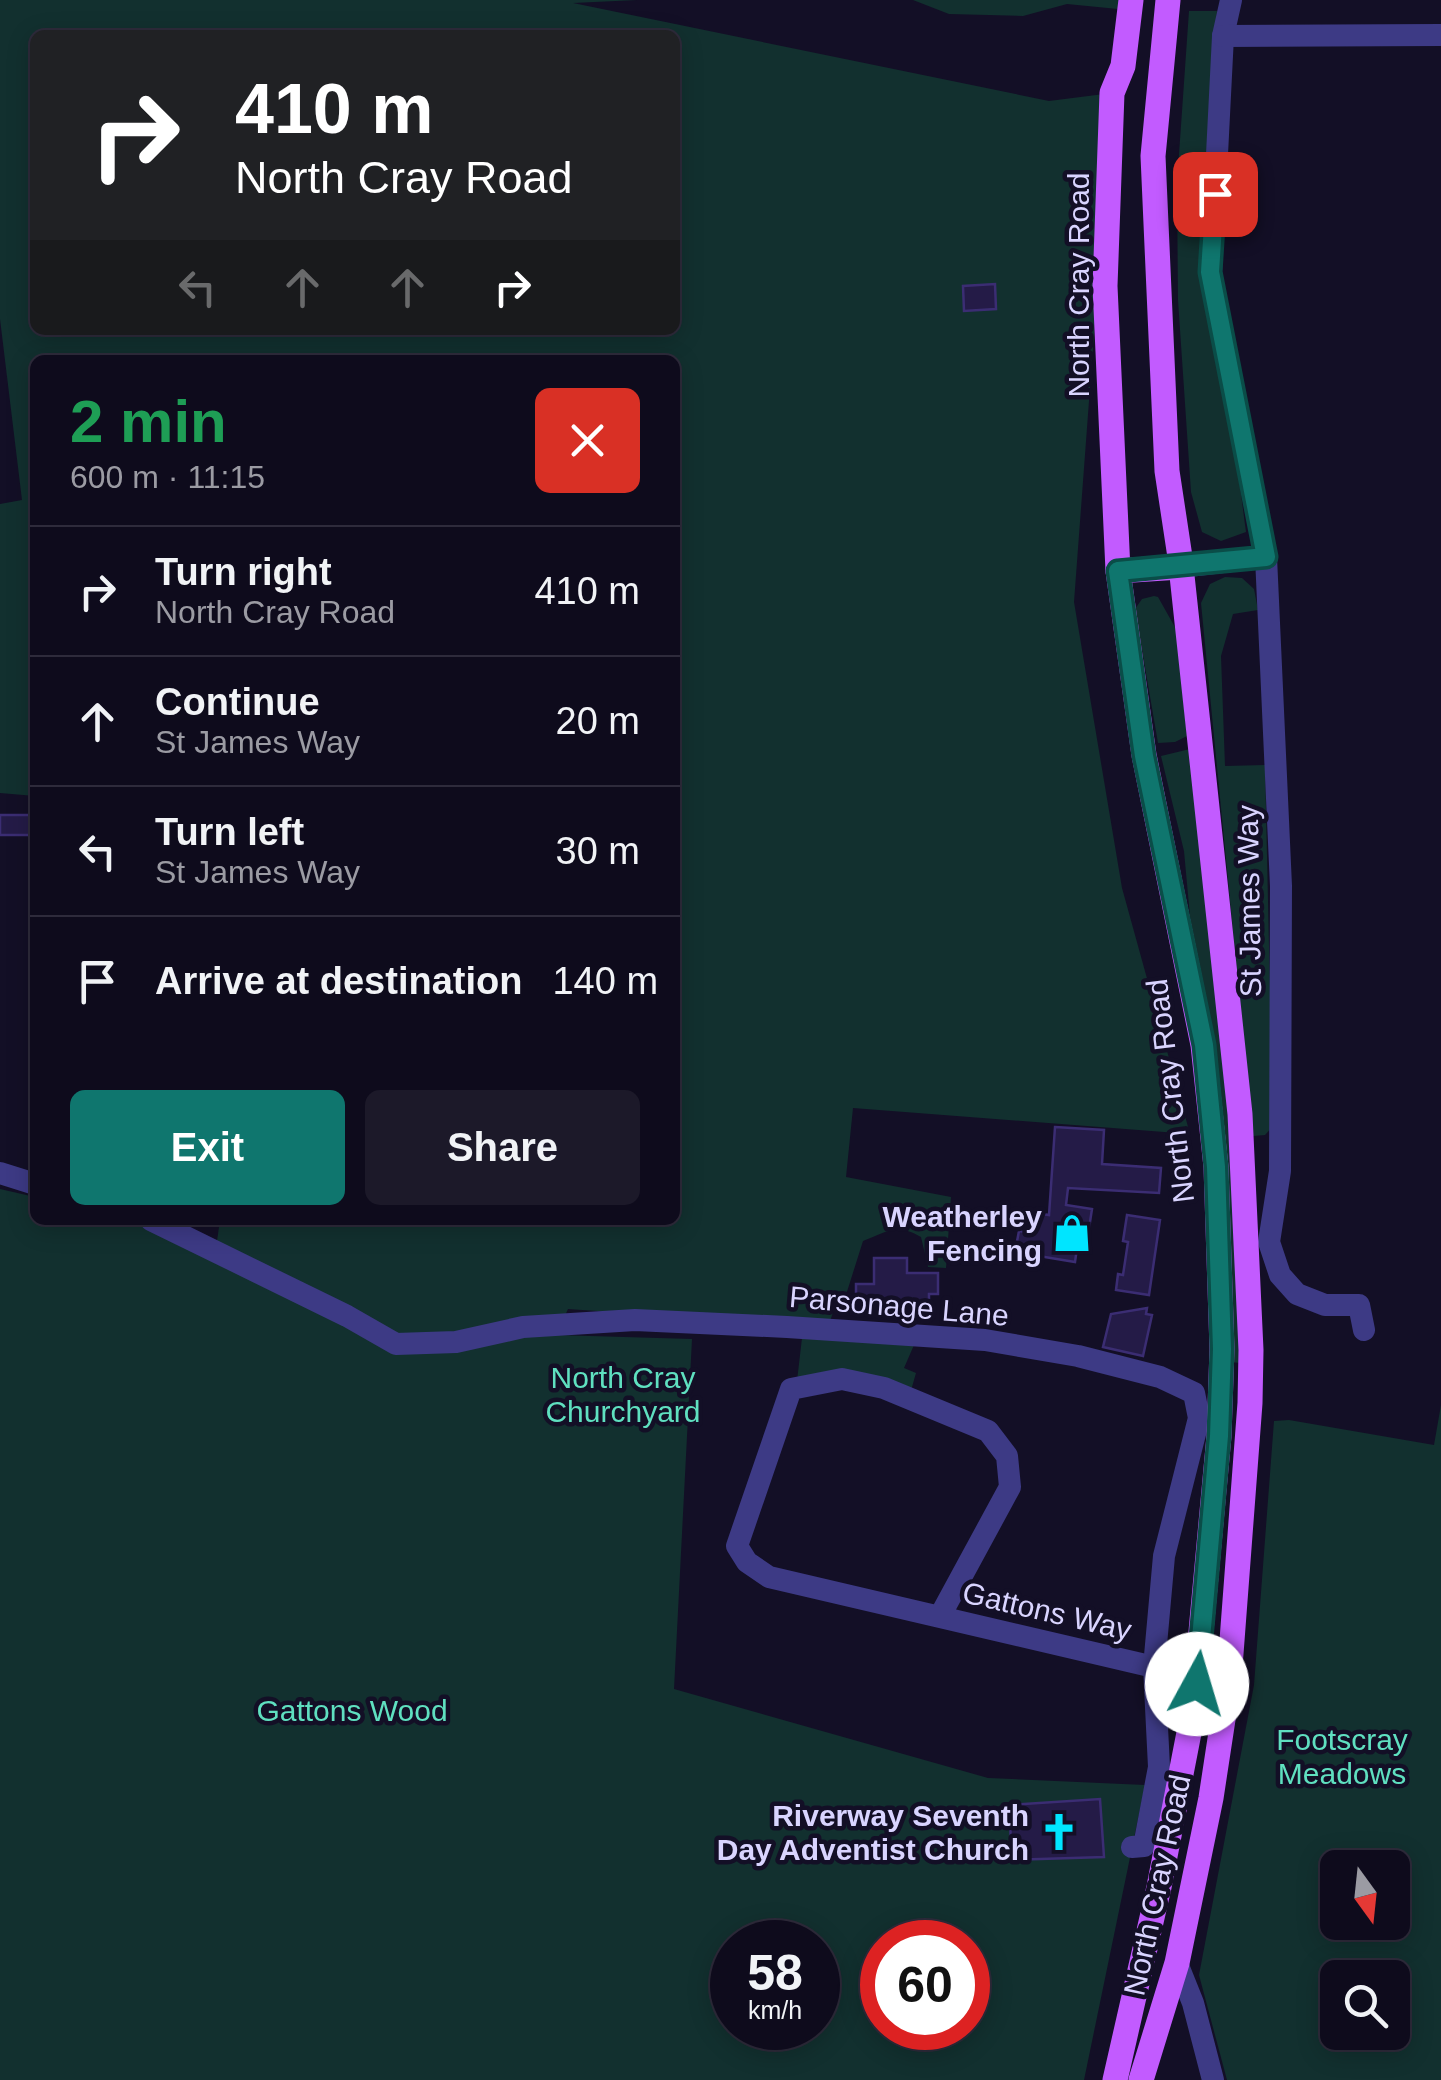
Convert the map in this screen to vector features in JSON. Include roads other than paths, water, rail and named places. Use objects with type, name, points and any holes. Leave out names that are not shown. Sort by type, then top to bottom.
[{"type":"main road","name":"North Cray Road","points":[[1116,2080],[1159,1887],[1200,1662],[1219,1436],[1222,1349],[1216,1167],[1204,1045],[1144,756],[1118,571],[1105,286],[1112,93],[1124,66],[1131,0]]},
{"type":"main road","name":"North Cray Road","points":[[1141,2080],[1178,1964],[1211,1798],[1229,1680],[1244,1504],[1251,1350],[1240,1114],[1167,472],[1153,156],[1168,0]]},
{"type":"main road","points":[[1118,571],[1180,567]]},
{"type":"street","name":"St James Way","points":[[1230,0],[1223,36],[1210,272],[1266,557],[1281,886],[1280,1170],[1270,1242],[1280,1275],[1298,1294],[1325,1305],[1366,1302],[1364,1330]]},
{"type":"street","points":[[1223,36],[1441,35]]},
{"type":"street","points":[[1180,567],[1266,557]]},
{"type":"street","points":[[0,1172],[30,1182]]},
{"type":"street","name":"Parsonage Lane","points":[[161,1225],[348,1316],[396,1344],[456,1342],[523,1326],[636,1320],[985,1340],[1078,1356],[1160,1377],[1194,1393],[1199,1418],[1164,1556],[1154,1667],[1159,1766],[1144,1846],[1132,1847]]},
{"type":"street","name":"Gattons Way","points":[[940,1616],[1010,1487],[1008,1456],[988,1431],[884,1388],[842,1378],[791,1389],[737,1546],[747,1562],[769,1577],[1154,1667],[1200,1662]]},
{"type":"street","points":[[1178,1964],[1194,2002],[1213,2080]]},
{"type":"place","name":"Weatherley Fencing","points":[[1072,1233]]},
{"type":"place","name":"Riverway Seventh Day Adventist Church","points":[[1059,1832]]},
{"type":"park label","name":"North Cray Churchyard","points":[[623,1394]]},
{"type":"park label","name":"Gattons Wood","points":[[352,1710]]},
{"type":"park label","name":"Footscray Meadows","points":[[1342,1756]]}]
